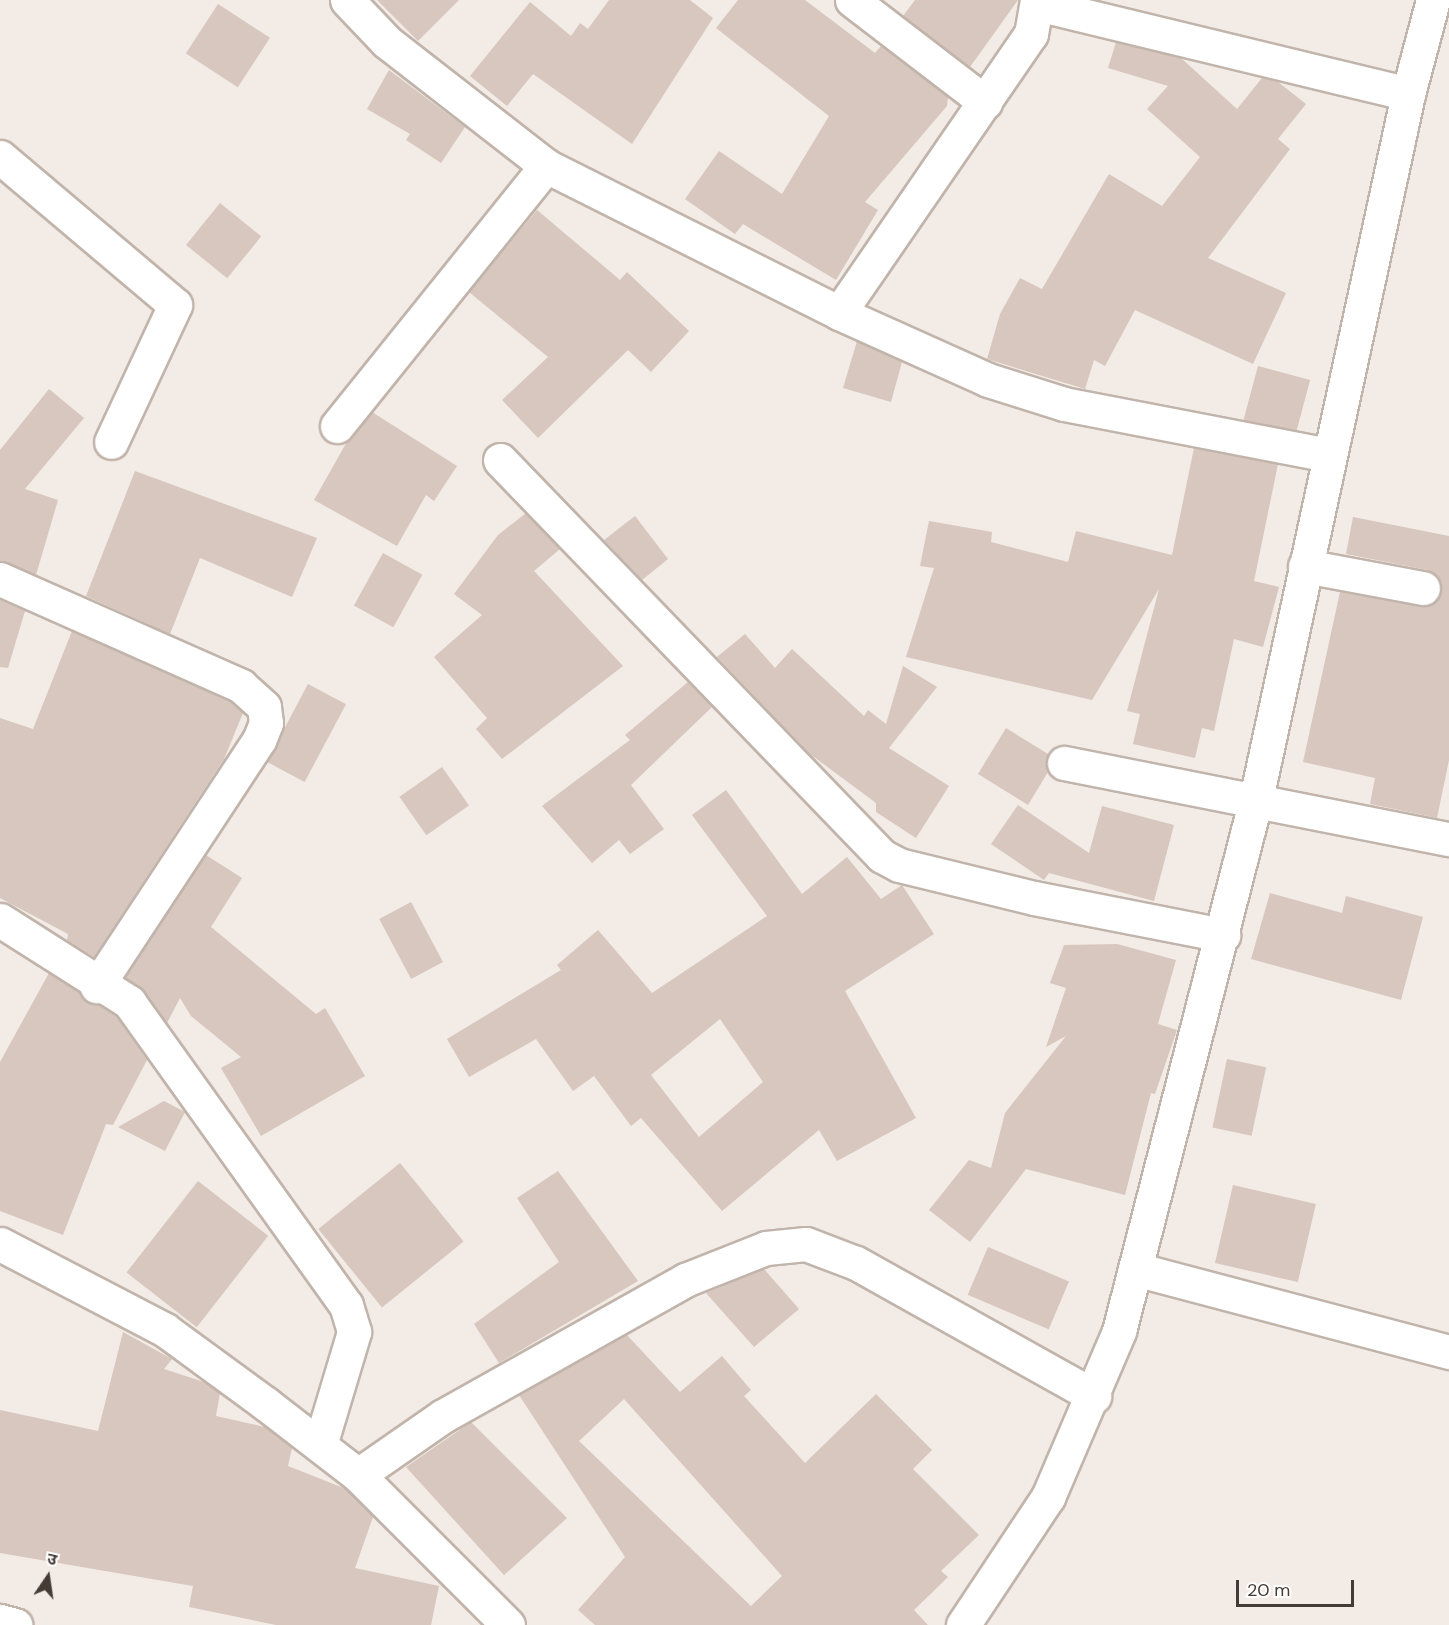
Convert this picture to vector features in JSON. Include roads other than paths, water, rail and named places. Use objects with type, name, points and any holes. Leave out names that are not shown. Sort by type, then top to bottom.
[{"type":"street","points":[[347,0],[387,42],[546,165],[839,312],[988,380],[1064,404],[1329,455]]},
{"type":"street","points":[[852,0],[985,102]]},
{"type":"street","points":[[963,1625],[1023,1541],[1094,1396],[1135,1269],[1256,799],[1408,94],[1434,0]]},
{"type":"street","points":[[839,312],[1032,34],[1037,2],[1408,94]]},
{"type":"street","points":[[0,157],[175,305],[111,442]]},
{"type":"street","points":[[337,426],[546,165]]},
{"type":"street","points":[[500,460],[882,856],[899,865],[1057,903],[1222,935]]},
{"type":"street","points":[[1305,566],[1423,588]]},
{"type":"street","points":[[0,579],[241,686],[264,707],[266,723],[259,740],[97,986]]},
{"type":"street","points":[[1064,763],[1256,799],[1449,839]]},
{"type":"street","points":[[0,920],[97,986],[129,1002],[345,1305],[354,1332],[320,1445]]},
{"type":"street","points":[[0,1244],[165,1330],[320,1445],[358,1475],[507,1625]]},
{"type":"street","points":[[358,1475],[443,1416],[685,1280],[766,1248],[806,1244],[856,1263],[1094,1396]]},
{"type":"street","points":[[1135,1269],[1449,1352]]},
{"type":"street","points":[[0,1621],[15,1625]]}]
